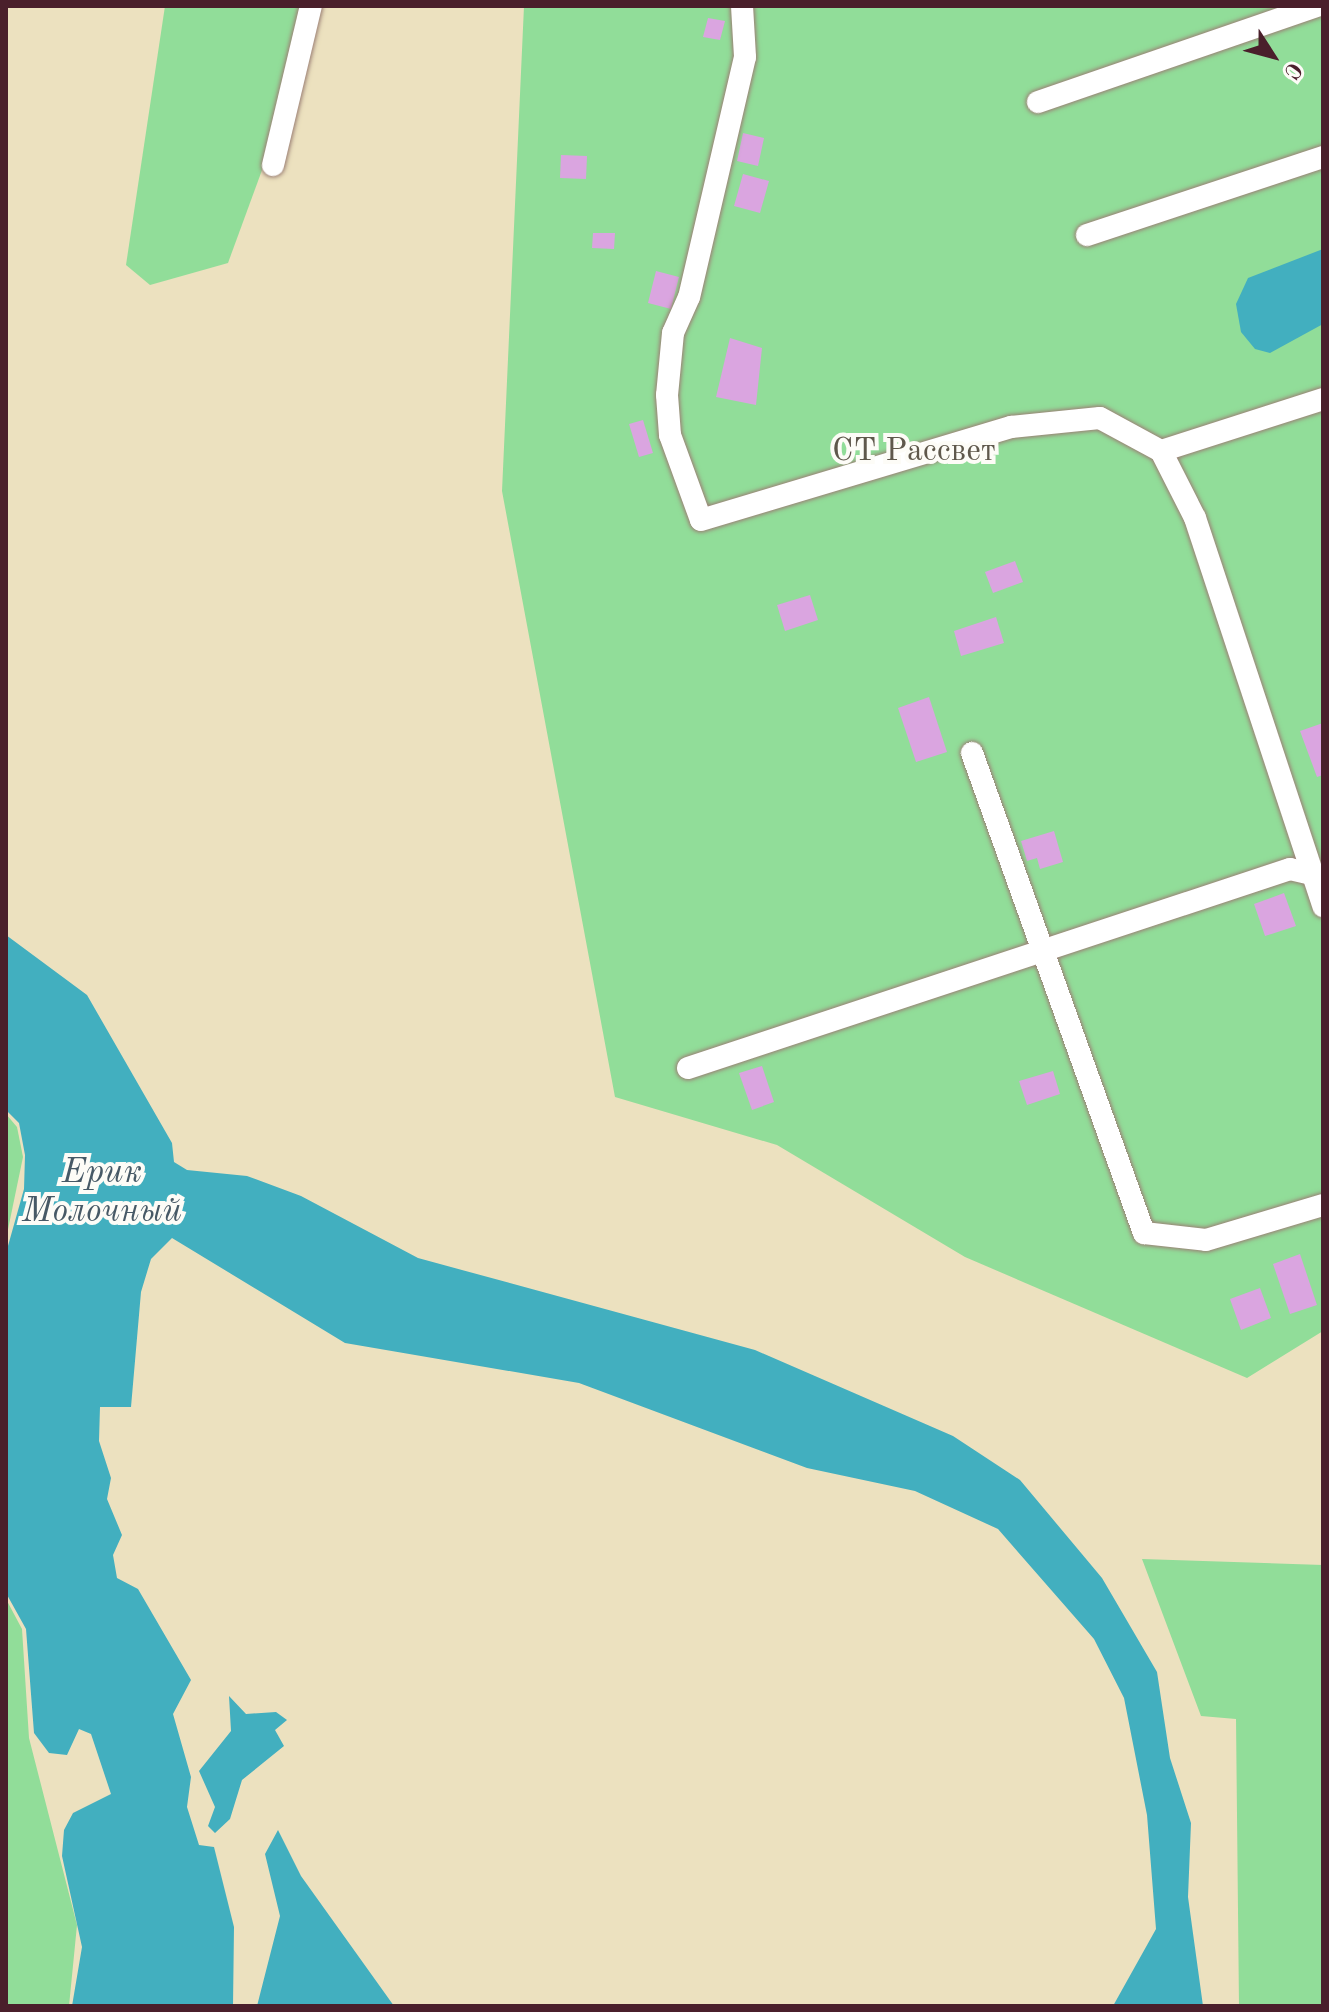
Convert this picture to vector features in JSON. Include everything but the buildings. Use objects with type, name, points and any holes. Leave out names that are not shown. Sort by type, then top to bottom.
[{"type":"street","points":[[273,165],[311,6]]},
{"type":"street","points":[[742,6],[745,57],[689,297],[673,333],[667,395],[670,435],[701,520],[1011,427],[1100,418],[1161,451],[1195,518],[1318,877],[1323,906]]},
{"type":"street","points":[[1038,102],[1317,6]]},
{"type":"street","points":[[1087,235],[1323,157]]},
{"type":"street","points":[[1161,451],[1323,399]]},
{"type":"street","points":[[972,753],[1144,1233],[1206,1240],[1323,1205]]},
{"type":"street","points":[[688,1068],[1290,869],[1318,877]]},
{"type":"green space","points":[[165,6],[322,6],[228,263],[150,285],[126,265]]},
{"type":"green space","name":"СТ Рассвет","points":[[524,6],[1323,6],[1323,1331],[1247,1378],[965,1257],[777,1145],[615,1097],[502,491]]},
{"type":"green space","points":[[6,1114],[17,1127],[23,1157],[6,1239]]},
{"type":"green space","points":[[1142,1559],[1323,1565],[1323,2006],[1239,2006],[1236,1719],[1201,1716]]},
{"type":"green space","points":[[6,1599],[22,1629],[29,1738],[77,1925],[69,2006],[6,2006]]},
{"type":"water","points":[[1323,249],[1323,324],[1270,353],[1255,349],[1241,332],[1236,304],[1248,278]]},
{"type":"water","name":"Ерик Молочный","points":[[6,935],[87,995],[172,1143],[174,1162],[187,1170],[247,1176],[301,1196],[418,1258],[755,1350],[953,1436],[1020,1480],[1102,1578],[1157,1672],[1170,1758],[1191,1823],[1188,1897],[1203,2006],[1113,2006],[1156,1929],[1147,1815],[1124,1698],[1094,1639],[998,1529],[915,1491],[807,1468],[579,1383],[345,1343],[172,1238],[151,1259],[141,1292],[131,1407],[100,1407],[99,1441],[111,1478],[107,1499],[122,1535],[113,1555],[117,1578],[138,1589],[191,1680],[173,1714],[191,1777],[187,1807],[199,1845],[214,1847],[234,1927],[233,2006],[72,2006],[82,1947],[62,1856],[64,1830],[73,1813],[111,1794],[91,1734],[79,1729],[67,1755],[49,1753],[34,1733],[26,1629],[6,1593],[6,1253],[24,1189],[25,1155],[19,1123],[6,1110]]},
{"type":"water","points":[[229,1696],[246,1714],[276,1712],[287,1720],[275,1730],[284,1746],[242,1780],[230,1819],[215,1833],[208,1826],[215,1807],[199,1771],[231,1731]]},
{"type":"water","points":[[278,1830],[301,1876],[394,2006],[257,2006],[280,1916],[265,1854]]}]
